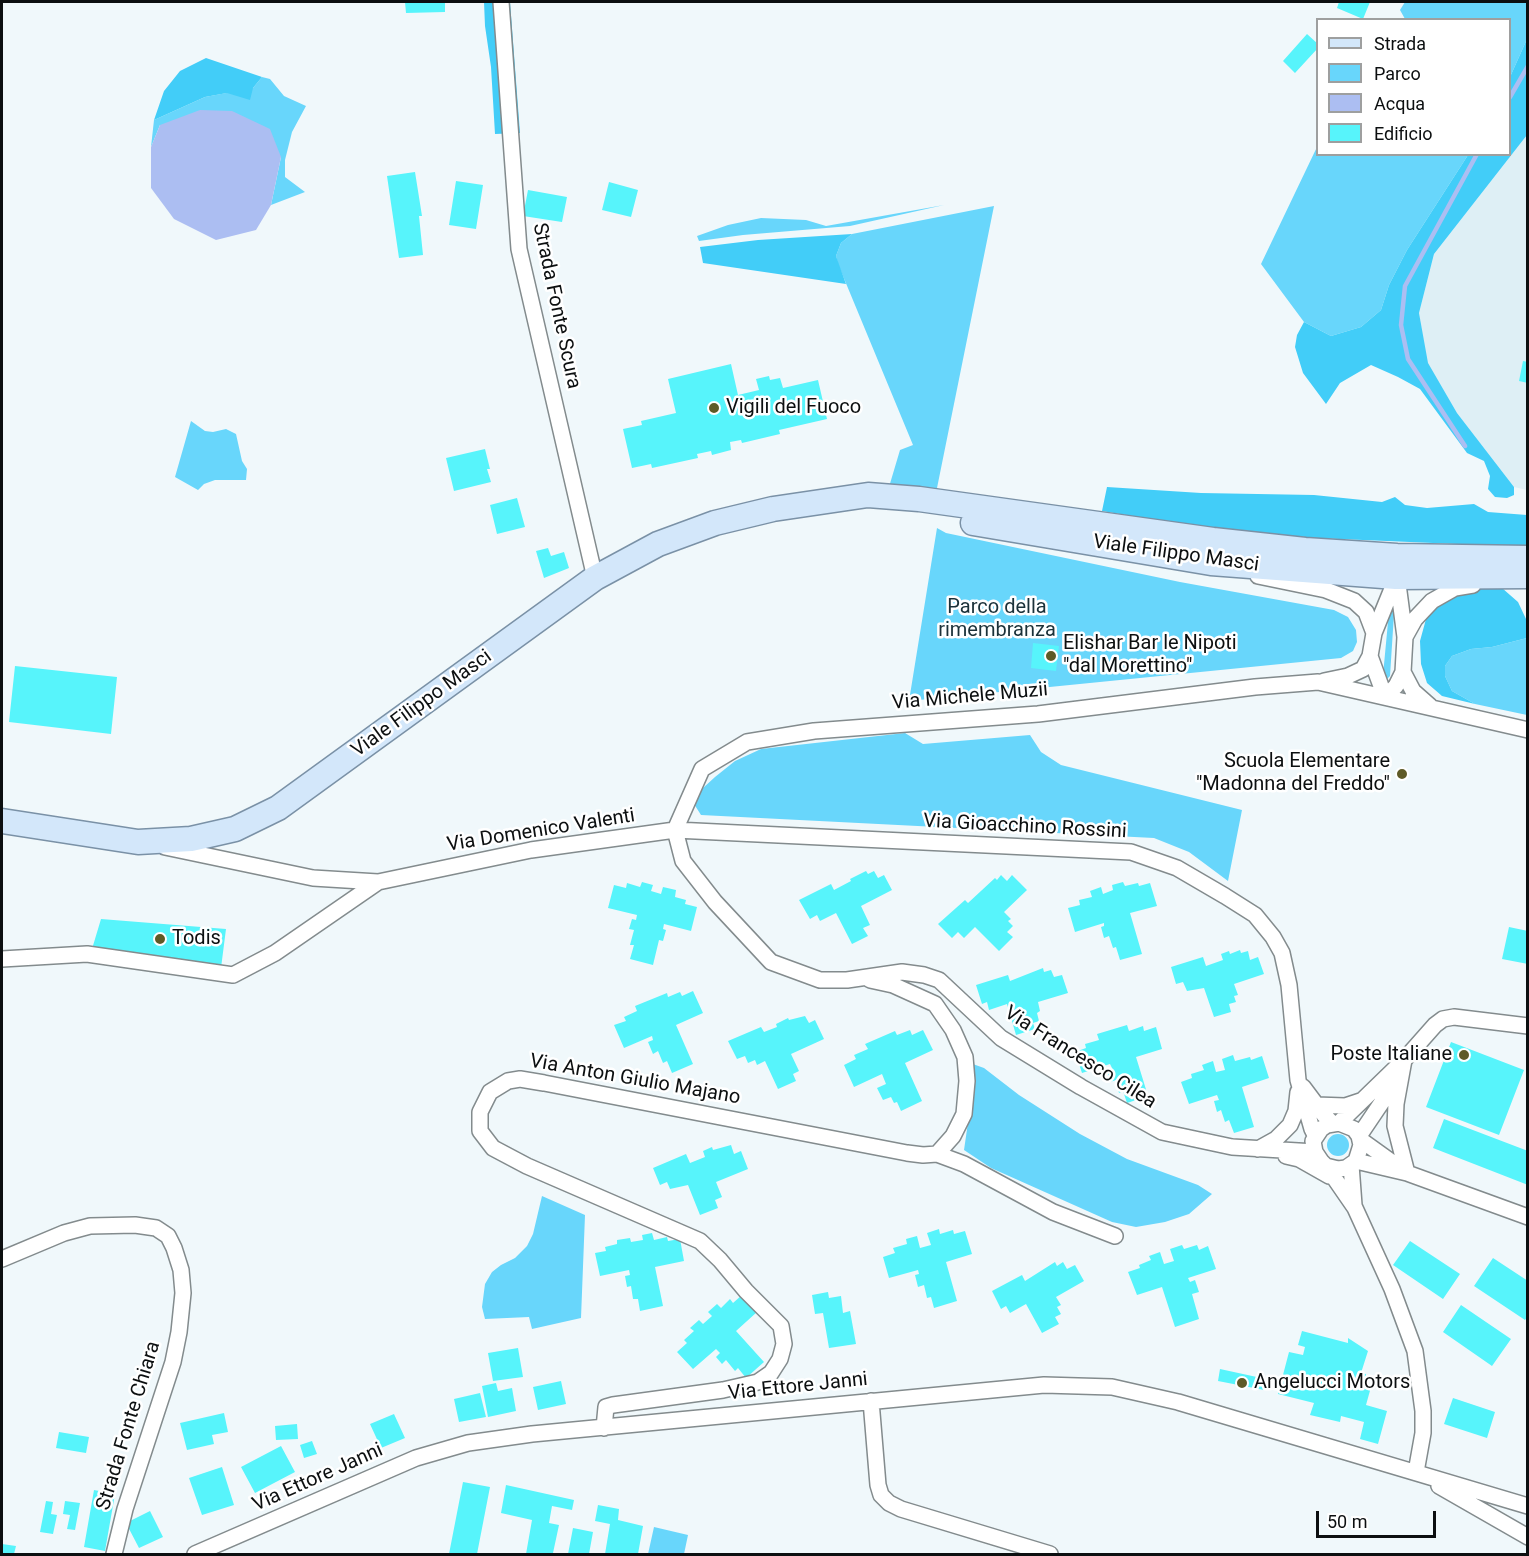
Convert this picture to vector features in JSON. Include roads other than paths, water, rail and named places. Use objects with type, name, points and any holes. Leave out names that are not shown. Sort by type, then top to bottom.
[{"type":"main road","name":"Viale Filippo Masci","points":[[2,821],[138,842],[190,839],[235,829],[278,808],[595,578],[658,544],[715,523],[773,509],[868,495],[919,499],[1213,540],[1305,550],[1396,566]]},
{"type":"main road","name":"Viale Filippo Masci","points":[[828,501],[864,509],[916,513],[1211,563],[1523,570]]},
{"type":"street","name":"Strada Fonte Scura","points":[[501,2],[519,249],[595,578]]},
{"type":"street","points":[[1211,563],[1256,576],[1326,590],[1354,601],[1366,612],[1374,633]]},
{"type":"street","points":[[1318,682],[1348,676],[1363,669],[1370,656],[1374,633],[1396,566]]},
{"type":"street","points":[[1370,656],[1385,697],[1396,686],[1403,672],[1405,638],[1396,566]]},
{"type":"street","points":[[1405,638],[1415,619],[1432,601],[1455,588],[1523,570]]},
{"type":"street","points":[[1403,672],[1413,691],[1432,708]]},
{"type":"street","name":"Via Michele Muzii","points":[[675,830],[702,770],[747,742],[814,731],[1038,714],[1255,687],[1318,682],[1527,730]]},
{"type":"street","name":"Via Domenico Valenti","points":[[138,842],[313,878],[378,882],[531,850],[675,830]]},
{"type":"street","name":"Via Francesco Cilea","points":[[675,830],[683,861],[715,902],[771,962],[820,980],[847,980],[902,972],[939,980],[1001,1038],[1081,1087],[1162,1132],[1299,1159],[1337,1182]]},
{"type":"street","name":"Via Gioacchino Rossini","points":[[675,830],[1131,852],[1177,868],[1255,915],[1273,937],[1281,953],[1289,986],[1298,1080],[1314,1143]]},
{"type":"street","name":"Via Domenico Valenti","points":[[2,959],[87,954],[232,975],[275,953],[378,882]]},
{"type":"street","name":"Via Francesco Cilea","points":[[862,978],[893,985],[935,1004],[953,1029],[965,1057],[967,1081],[964,1114],[953,1136],[937,1154]]},
{"type":"street","points":[[1416,1472],[1423,1433],[1423,1411],[1415,1351],[1392,1289],[1355,1208],[1326,1166],[1314,1143],[1321,1129],[1336,1124],[1363,1100],[1404,1060],[1435,1025],[1448,1018],[1460,1018],[1527,1026]]},
{"type":"street","points":[[1355,1208],[1354,1163],[1361,1150],[1360,1138],[1404,1060]]},
{"type":"street","points":[[1404,1060],[1396,1104],[1395,1126],[1407,1173]]},
{"type":"street","points":[[1298,1080],[1316,1105],[1336,1124],[1349,1126],[1360,1138],[1407,1173]]},
{"type":"street","points":[[1256,1150],[1276,1139],[1290,1125],[1298,1101],[1298,1080]]},
{"type":"street","name":"Via Anton Giulio Majano","points":[[604,1428],[606,1407],[723,1390],[758,1382],[771,1373],[780,1359],[784,1344],[781,1326],[700,1241],[526,1166],[493,1148],[484,1138],[478,1123],[480,1112],[490,1092],[508,1081],[532,1081],[908,1153],[937,1154],[964,1164],[1053,1212],[1115,1236]]},
{"type":"street","points":[[1316,1105],[1345,1106],[1363,1100]]},
{"type":"street","name":"Via Francesco Cilea","points":[[1256,1150],[1314,1143]]},
{"type":"street","points":[[1326,1166],[1338,1169],[1354,1163],[1407,1173],[1527,1217]]},
{"type":"street","name":"Strada Fonte Chiara","points":[[2,1259],[64,1233],[90,1226],[135,1225],[156,1228],[168,1236],[174,1248],[181,1270],[183,1293],[179,1332],[173,1362],[125,1509],[114,1554]]},
{"type":"street","name":"Via Ettore Janni","points":[[195,1554],[405,1463],[449,1447],[490,1439],[1020,1386],[1090,1385],[1178,1402],[1416,1472]]},
{"type":"street","points":[[871,1401],[878,1485],[881,1495],[888,1503],[901,1509],[1050,1554]]},
{"type":"street","points":[[1416,1472],[1527,1506]]},
{"type":"street","points":[[1416,1472],[1527,1537]]},
{"type":"water","points":[[200,110],[232,111],[270,129],[281,157],[271,205],[256,230],[216,240],[174,219],[151,188],[151,147],[160,125]]},
{"type":"waterway","points":[[1511,95],[1528,66]]},
{"type":"waterway","points":[[1465,446],[1408,359],[1401,325],[1405,286],[1476,156]]},
{"type":"place","name":"Vigili del Fuoco","points":[[714,408]]},
{"type":"place","name":"Elishar Bar le Nipoti \"dal Morettino\"","points":[[1051,656]]},
{"type":"place","name":"Scuola Elementare \"Madonna del Freddo\"","points":[[1402,774]]},
{"type":"place","name":"Todis","points":[[160,939]]},
{"type":"place","name":"Poste Italiane","points":[[1464,1055]]},
{"type":"place","name":"Angelucci Motors","points":[[1242,1383]]},
{"type":"park label","name":"Parco della rimembranza","points":[[997,620]]}]
